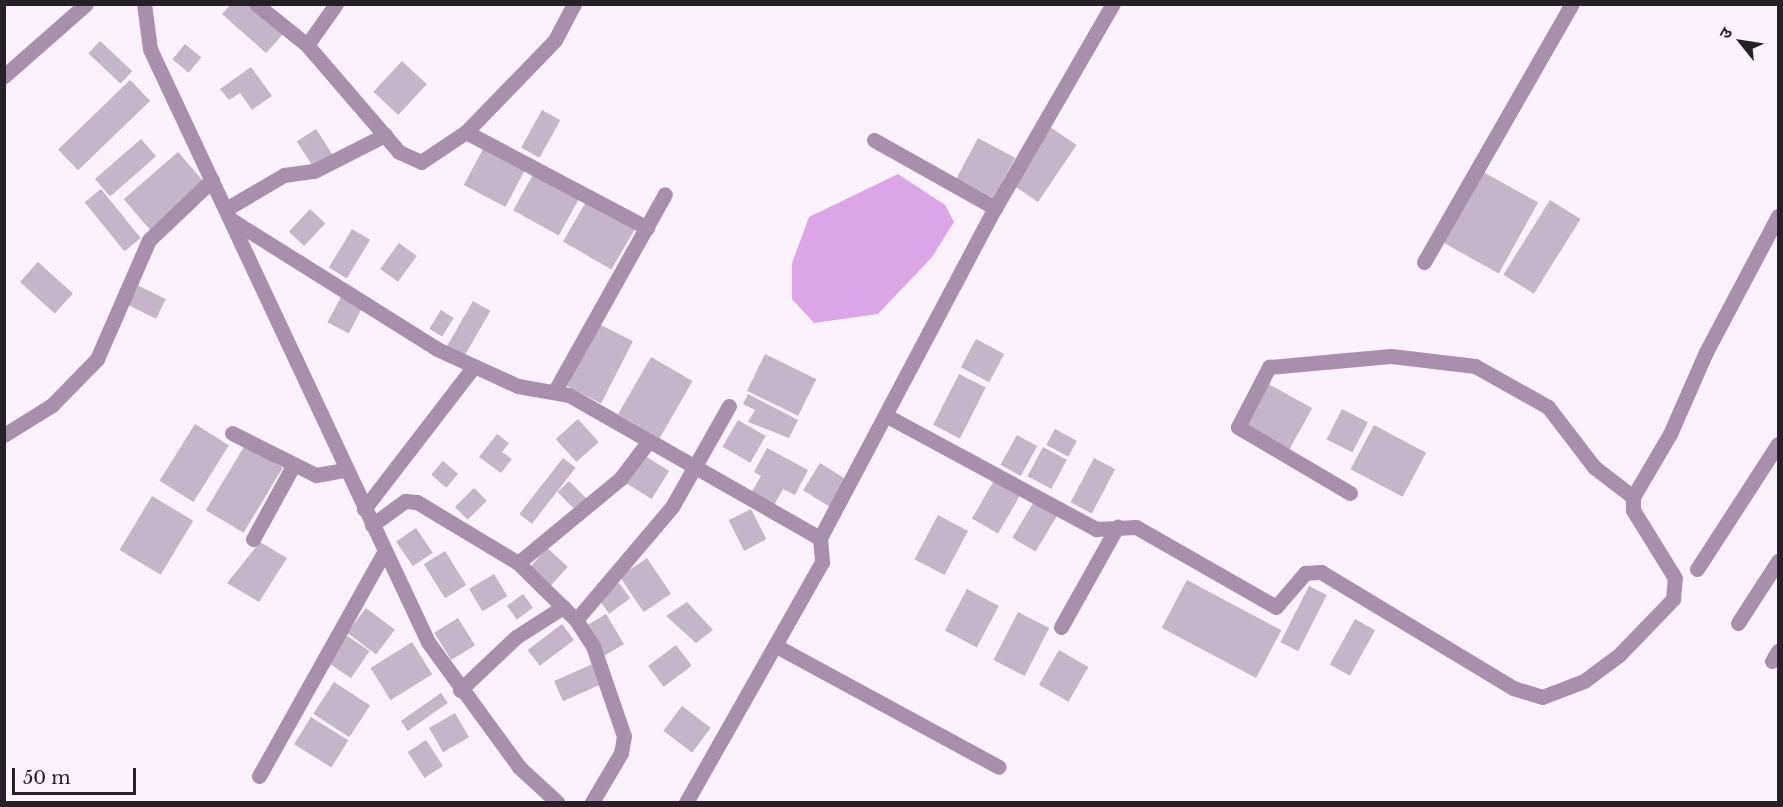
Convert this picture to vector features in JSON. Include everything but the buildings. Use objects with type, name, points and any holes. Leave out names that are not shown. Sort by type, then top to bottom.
[{"type":"street","points":[[4,76],[86,4]]},
{"type":"street","points":[[144,4],[150,49],[344,470],[428,642],[460,690],[519,767],[557,802]]},
{"type":"street","points":[[307,45],[336,4]]},
{"type":"street","points":[[262,6],[307,45],[399,152],[421,162],[466,132],[555,40],[574,4]]},
{"type":"street","points":[[686,802],[778,647],[822,562],[820,538],[887,416],[995,208],[1113,4]]},
{"type":"street","points":[[1424,262],[1572,4]]},
{"type":"street","points":[[466,132],[647,228]]},
{"type":"street","points":[[228,214],[284,175],[314,171],[385,135]]},
{"type":"street","points":[[874,140],[995,208]]},
{"type":"street","points":[[4,435],[52,405],[97,359],[149,240],[212,180]]},
{"type":"street","points":[[556,389],[665,194]]},
{"type":"street","points":[[228,214],[474,366],[525,388],[556,389],[820,538]]},
{"type":"street","points":[[887,416],[1096,530],[1136,527],[1276,607],[1305,573],[1321,572],[1513,688],[1542,697],[1602,668],[1673,599],[1675,578],[1633,510],[1633,497],[1670,434],[1706,352],[1779,216]]},
{"type":"street","points":[[1350,493],[1238,427],[1269,367],[1391,356],[1475,366],[1548,407],[1594,467],[1633,497]]},
{"type":"street","points":[[364,509],[474,366]]},
{"type":"street","points":[[576,620],[655,530],[697,468],[729,406]]},
{"type":"street","points":[[231,433],[293,466],[324,476],[344,470]]},
{"type":"street","points":[[518,563],[620,479],[648,442]]},
{"type":"street","points":[[1697,569],[1779,444]]},
{"type":"street","points":[[254,539],[293,466]]},
{"type":"street","points":[[372,525],[405,501],[417,502],[518,563],[576,620],[593,646],[624,735],[621,753],[592,802]]},
{"type":"street","points":[[1061,627],[1118,527]]},
{"type":"street","points":[[259,776],[384,552]]},
{"type":"street","points":[[1738,623],[1779,561]]},
{"type":"street","points":[[460,690],[516,636],[563,607]]},
{"type":"street","points":[[778,647],[999,767]]},
{"type":"shaded area","points":[[898,174],[945,205],[954,222],[932,257],[878,314],[814,323],[792,299],[792,263],[809,217]]}]
